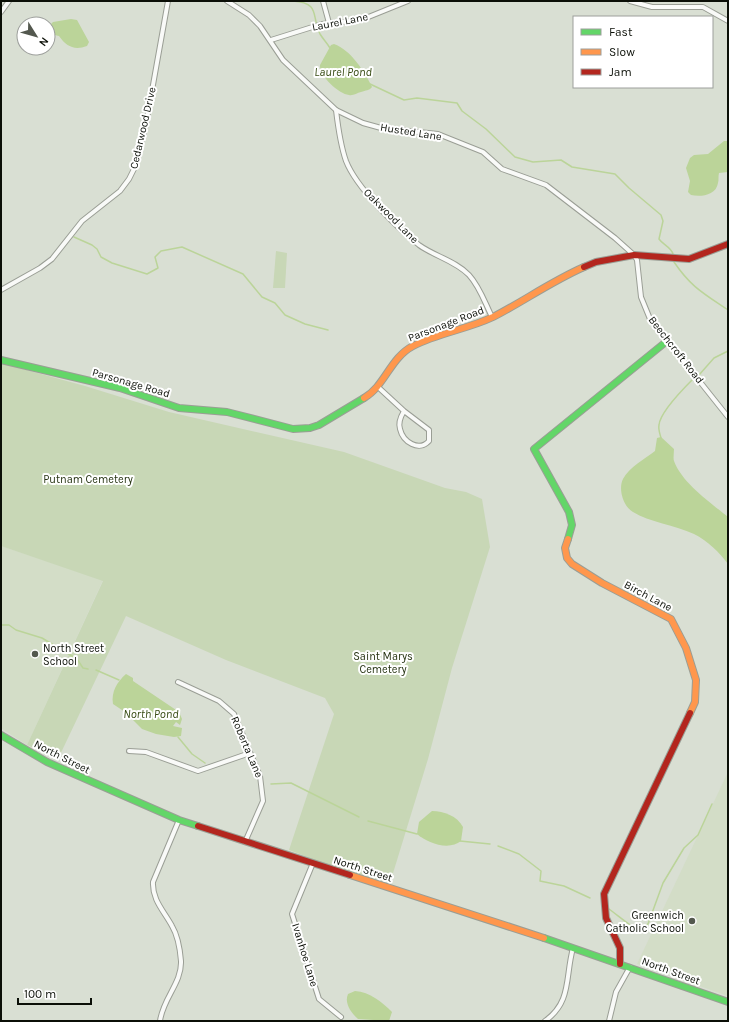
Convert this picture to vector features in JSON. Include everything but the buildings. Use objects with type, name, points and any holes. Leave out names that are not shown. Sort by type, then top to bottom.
[{"type":"street","points":[[1,12],[9,1]]},
{"type":"street","name":"Cedarwood Drive","points":[[1,290],[40,268],[52,259],[82,221],[120,191],[129,179],[135,167],[146,124],[168,1]]},
{"type":"street","name":"Husted Lane","points":[[227,1],[249,15],[271,40],[283,60],[336,110],[363,123],[381,128],[438,134],[483,152],[502,169],[546,185],[615,238],[634,255]]},
{"type":"street","points":[[323,1],[329,23]]},
{"type":"street","name":"Laurel Lane","points":[[271,40],[322,24],[362,20],[408,1]]},
{"type":"street","points":[[630,1],[652,7],[703,7],[728,21]]},
{"type":"street","name":"Oakwood Lane","points":[[336,110],[340,141],[346,162],[357,182],[378,207],[420,245],[468,274],[480,290],[492,318]]},
{"type":"street","name":"Parsonage Road","points":[[1,360],[120,388],[179,408],[227,412],[293,429],[310,428],[319,425],[371,394],[378,387],[391,365],[400,355],[412,346],[492,318],[568,274],[596,262],[634,255],[658,258],[689,259],[728,244]]},
{"type":"street","name":"Beechcroft Road","points":[[634,255],[641,297],[650,319],[728,416]]},
{"type":"street","name":"Birch Lane","points":[[620,964],[621,948],[608,926],[604,911],[604,894],[694,702],[697,691],[696,678],[677,629],[671,619],[602,583],[572,564],[567,558],[565,548],[572,525],[570,512],[534,449],[667,341]]},
{"type":"street","points":[[378,387],[404,411],[429,430],[429,441],[425,445],[419,447],[411,444],[399,428],[400,420],[404,411]]},
{"type":"street","name":"Roberta Lane","points":[[178,682],[219,701],[234,714],[260,776],[263,801],[244,842]]},
{"type":"street","name":"North Street","points":[[1,735],[47,762],[179,820],[573,948],[728,1002]]},
{"type":"street","points":[[129,751],[146,752],[198,770],[250,753]]},
{"type":"street","points":[[160,1021],[162,1008],[179,977],[181,962],[178,939],[172,925],[155,900],[152,890],[153,882],[179,820]]},
{"type":"street","name":"Ivanhoe Lane","points":[[313,863],[292,914],[319,999],[341,1017]]},
{"type":"street","points":[[545,1021],[557,1010],[566,993],[569,964],[573,948]]},
{"type":"street","points":[[609,1021],[616,992],[630,967]]},
{"type":"shaded area","name":"North Street School","points":[[1,546],[103,580],[27,745],[1,728]]},
{"type":"shaded area","name":"Greenwich Catholic School","points":[[728,772],[728,996],[637,964]]},
{"type":"green space","points":[[276,251],[287,253],[285,288],[273,288]]},
{"type":"green space","points":[[1,363],[85,386],[169,412],[344,452],[445,488],[466,492],[482,499],[490,547],[452,668],[428,759],[390,883],[325,864],[289,850],[334,714],[325,698],[226,660],[126,616],[58,759],[27,745],[103,581],[1,546]]},
{"type":"water","points":[[71,19],[77,20],[89,42],[87,46],[74,48],[64,42],[59,36],[56,35],[56,22]]},
{"type":"water","name":"Laurel Pond","points":[[334,44],[346,51],[357,62],[372,87],[369,90],[354,95],[345,94],[335,88],[326,79],[320,65],[331,45]]},
{"type":"water","points":[[724,141],[728,141],[728,172],[719,173],[717,187],[711,193],[703,196],[691,195],[688,192],[690,181],[686,168],[690,158],[694,155],[708,154]]},
{"type":"water","points":[[661,437],[674,449],[674,461],[683,477],[690,485],[728,517],[728,564],[713,547],[694,534],[639,515],[629,509],[624,502],[621,492],[623,479],[633,467],[655,451],[657,438]]},
{"type":"water","name":"North Pond","points":[[126,674],[133,678],[133,681],[179,712],[182,719],[180,725],[176,722],[173,726],[182,728],[181,736],[174,737],[156,734],[142,729],[125,712],[113,704],[115,688]]},
{"type":"water","points":[[432,811],[446,813],[454,817],[460,823],[463,827],[461,841],[456,844],[444,846],[432,843],[417,834],[419,822]]},
{"type":"water","points":[[355,991],[371,995],[392,1012],[389,1021],[358,1019],[351,1011],[347,1001],[348,994]]},
{"type":"waterway","points":[[293,1],[308,4],[314,12],[320,34],[330,48]]},
{"type":"waterway","points":[[370,84],[404,100],[417,98],[457,103],[462,111],[486,129],[515,157],[533,162],[561,160],[572,167],[615,174],[661,215],[663,221],[659,239],[671,250],[673,254]]},
{"type":"waterway","points":[[74,237],[92,245],[97,249],[101,257],[112,263],[147,274],[158,268],[155,257],[161,251],[182,247],[243,274],[262,297],[275,303],[285,315],[305,324],[328,330]]},
{"type":"waterway","points":[[674,262],[692,284],[728,310]]},
{"type":"waterway","points":[[699,375],[714,358],[728,351]]},
{"type":"waterway","points":[[661,438],[659,427],[663,414],[693,379]]},
{"type":"waterway","points":[[1,625],[9,625],[16,630],[42,638],[77,659],[83,668],[88,669]]},
{"type":"waterway","points":[[96,670],[119,680]]},
{"type":"waterway","points":[[178,737],[192,754],[205,763]]},
{"type":"waterway","points":[[271,784],[291,783],[359,817]]},
{"type":"waterway","points":[[609,909],[638,930],[648,924],[663,883],[684,848],[698,835],[712,804]]},
{"type":"waterway","points":[[368,821],[417,834]]},
{"type":"waterway","points":[[460,841],[490,844]]},
{"type":"waterway","points":[[498,846],[519,854],[541,871],[540,881],[564,886],[590,898]]},
{"type":"traffic: fast","points":[[568,539],[572,525],[569,512],[534,449],[667,341]]},
{"type":"traffic: fast","points":[[1,360],[120,388],[179,408],[227,412],[293,429],[310,428],[319,425],[364,398]]},
{"type":"traffic: fast","points":[[1,735],[47,762],[179,820],[198,826]]},
{"type":"traffic: fast","points":[[544,938],[728,1002]]},
{"type":"traffic: slow","points":[[364,398],[371,393],[405,351],[413,346],[493,317],[561,278],[584,267]]},
{"type":"traffic: slow","points":[[568,539],[565,548],[567,558],[572,564],[602,583],[671,619],[686,648],[696,680],[695,702],[690,713]]},
{"type":"traffic: slow","points":[[350,875],[544,938]]},
{"type":"traffic: jam","points":[[584,267],[596,262],[634,255],[689,259],[728,244]]},
{"type":"traffic: jam","points":[[620,964],[620,948],[606,918],[604,894],[690,713]]},
{"type":"traffic: jam","points":[[198,826],[350,875]]},
{"type":"place","name":"North Street School","points":[[35,654]]},
{"type":"place","name":"Greenwich Catholic School","points":[[692,921]]},
{"type":"park label","name":"Putnam Cemetery","points":[[88,479]]},
{"type":"park label","name":"Saint Marys Cemetery","points":[[383,662]]}]
